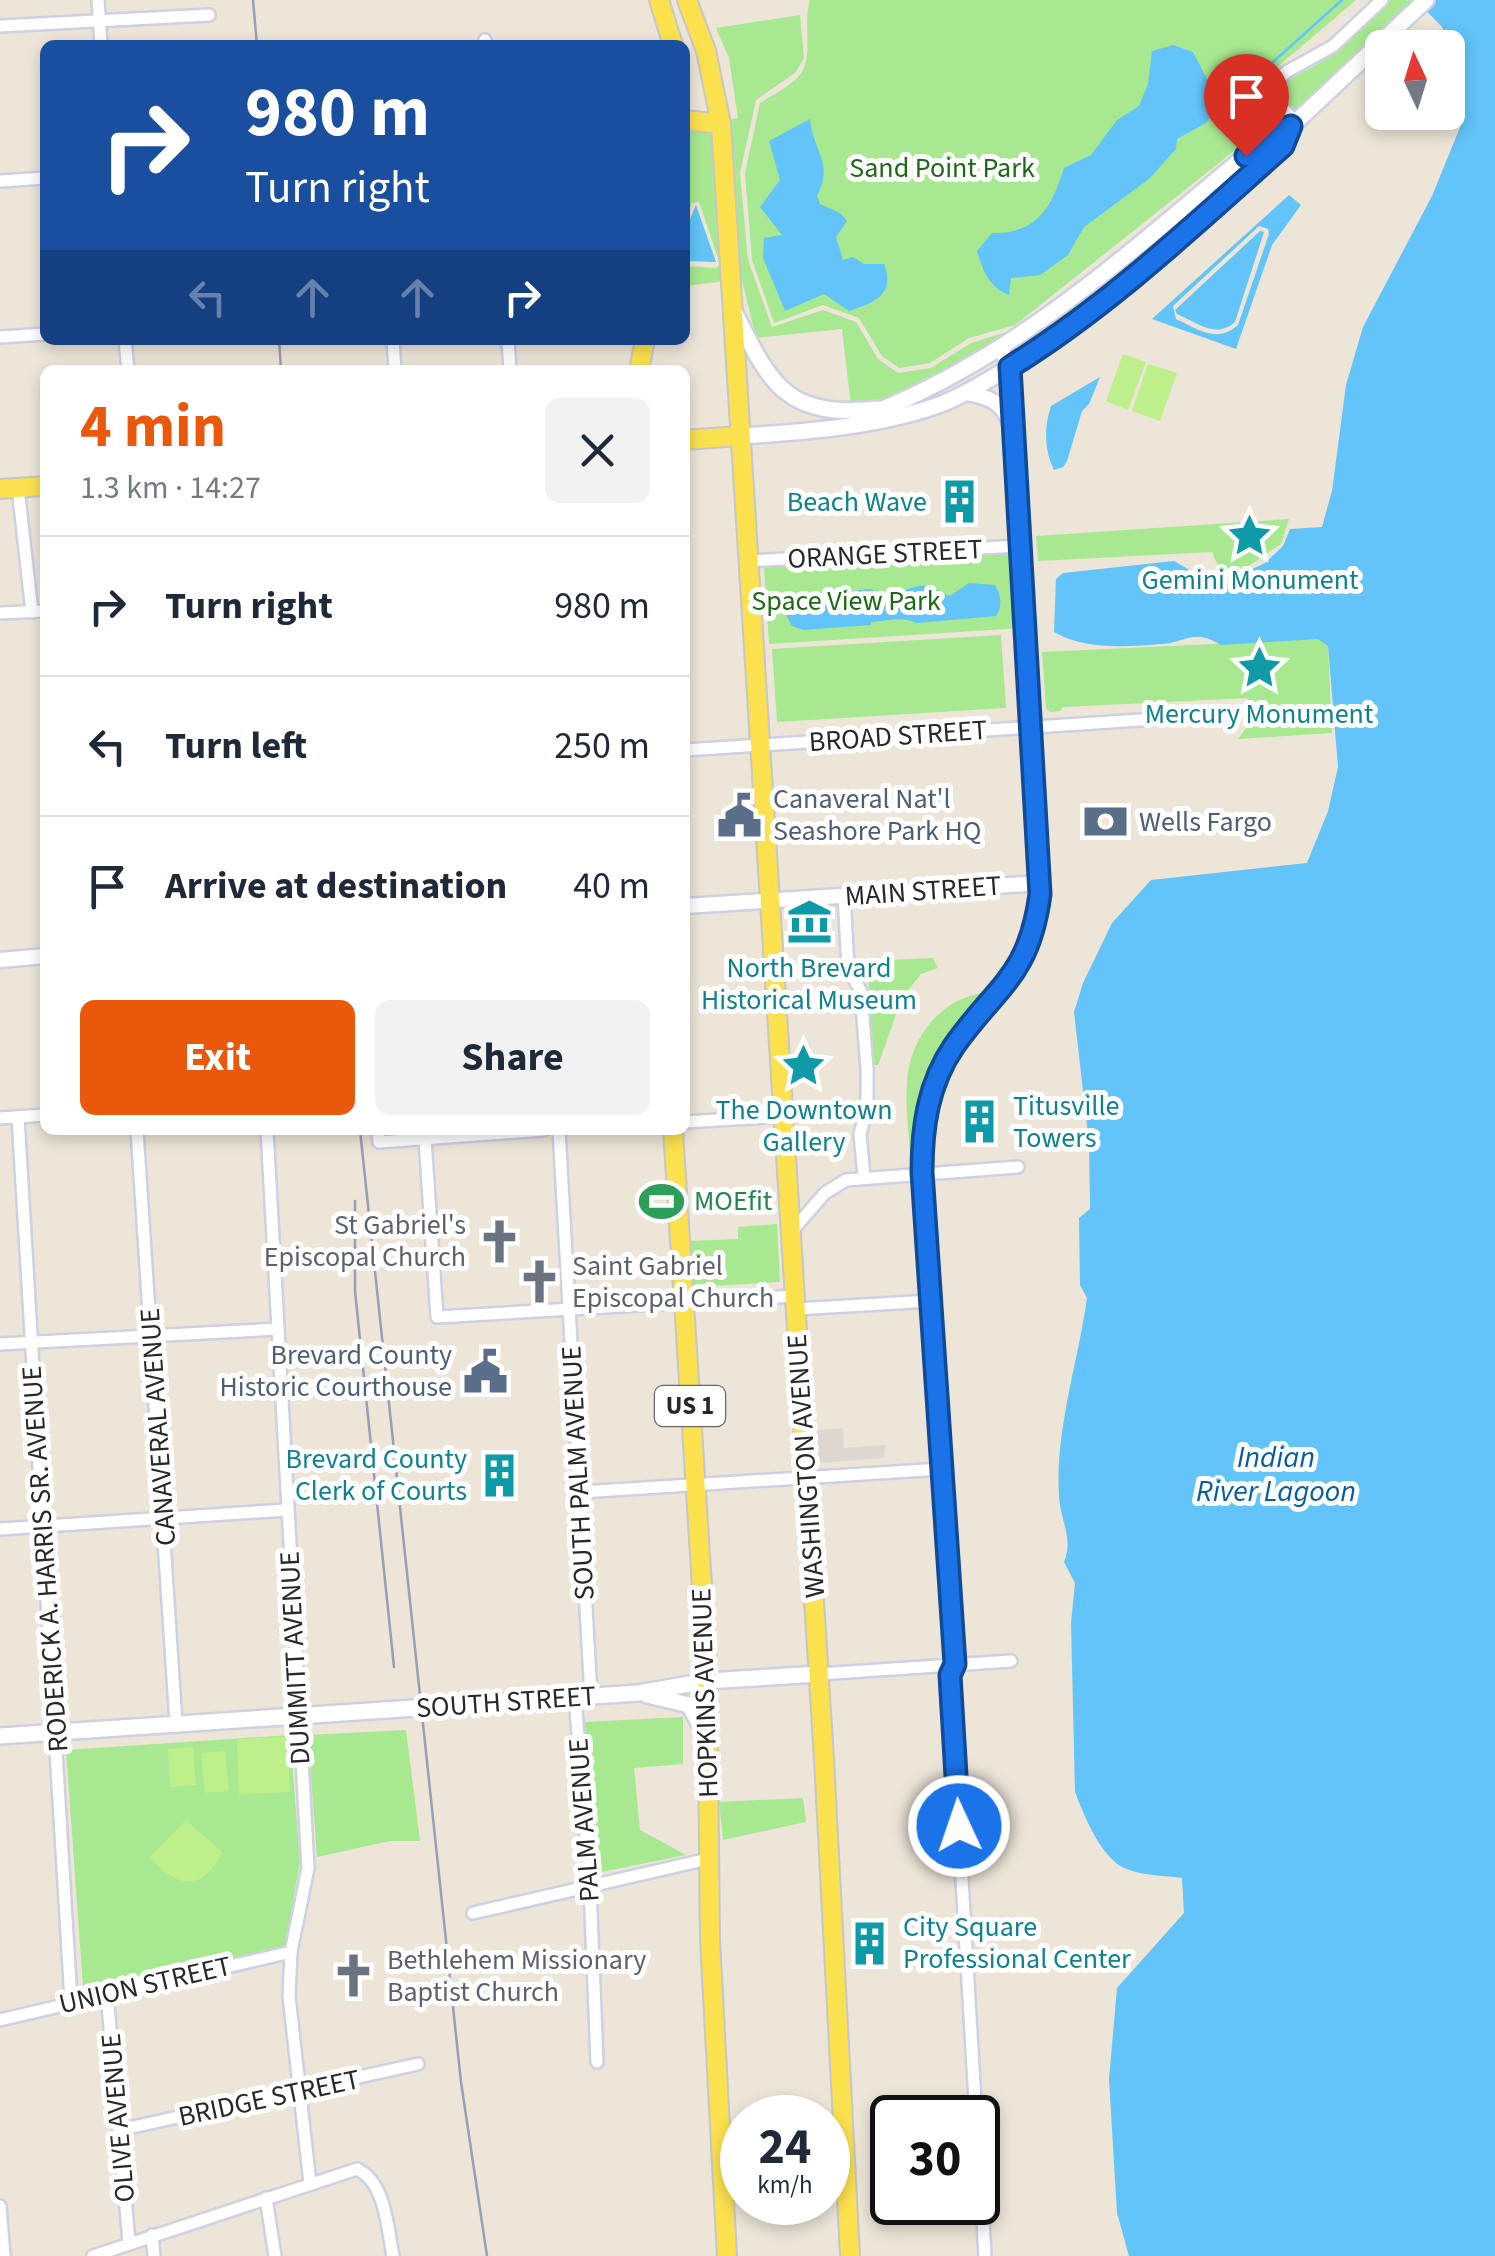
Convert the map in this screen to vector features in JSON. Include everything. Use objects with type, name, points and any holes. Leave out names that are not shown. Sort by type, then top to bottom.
[{"type":"main road","points":[[658,0],[672,40]]},
{"type":"main road","name":"WASHINGTON AVENUE","points":[[687,0],[706,51],[721,124],[819,1674],[850,2256]]},
{"type":"main road","points":[[841,425],[914,396],[1051,316],[1272,134],[1293,124],[1426,0]]},
{"type":"main road","points":[[690,121],[721,124]]},
{"type":"main road","points":[[690,440],[841,425],[937,406],[966,392],[1057,338],[1147,266],[1283,146],[1293,124]]},
{"type":"main road","points":[[732,308],[762,366],[786,395],[819,410],[884,408]]},
{"type":"main road","points":[[9,488],[40,486]]},
{"type":"main road","name":"HOPKINS AVENUE","points":[[674,1135],[707,1681],[708,1859],[727,2256]]},
{"type":"main road","name":"SOUTH STREET","points":[[0,1736],[638,1693],[707,1681],[819,1674]]},
{"type":"main road","points":[[638,1693],[689,1705],[707,1737]]},
{"type":"street","points":[[98,0],[101,40]]},
{"type":"street","points":[[1293,124],[1266,91],[1286,72],[1334,46],[1382,0]]},
{"type":"street","points":[[0,26],[209,15]]},
{"type":"street","points":[[0,182],[40,178]]},
{"type":"street","points":[[0,337],[40,334]]},
{"type":"street","points":[[975,2095],[950,1675],[955,1664],[922,1172],[928,1104],[938,1075],[955,1045],[1007,984],[1028,949],[1041,883],[1010,367],[1000,348]]},
{"type":"street","points":[[966,392],[986,396],[1006,410],[1012,431]]},
{"type":"street","points":[[0,613],[38,611],[9,488]]},
{"type":"street","name":"ORANGE STREET","points":[[750,561],[1020,546]]},
{"type":"street","name":"BROAD STREET","points":[[690,750],[1230,714]]},
{"type":"street","name":"MAIN STREET","points":[[690,906],[1041,883]]},
{"type":"street","points":[[844,896],[848,967],[861,992],[866,1051],[867,1108],[860,1134],[864,1176]]},
{"type":"street","points":[[0,960],[40,956]]},
{"type":"street","points":[[0,1118],[40,1115]]},
{"type":"street","points":[[690,1122],[784,1116]]},
{"type":"street","name":"RODERICK A. HARRIS SR. AVENUE","points":[[18,1117],[70,2001]]},
{"type":"street","name":"CANAVERAL AVENUE","points":[[137,1135],[176,1723]]},
{"type":"street","name":"DUMMITT AVENUE","points":[[266,1135],[308,1868],[291,1952],[289,1996],[310,2183]]},
{"type":"street","points":[[378,1136],[424,1140],[484,1135]]},
{"type":"street","name":"SOUTH PALM AVENUE","points":[[559,1135],[580,1492],[583,1696]]},
{"type":"street","points":[[424,1140],[437,1317],[684,1303],[930,1301]]},
{"type":"street","points":[[792,1232],[831,1188],[864,1176],[1018,1167]]},
{"type":"street","points":[[0,1344],[277,1329]]},
{"type":"street","points":[[580,1492],[941,1469]]},
{"type":"street","points":[[0,1529],[286,1510]]},
{"type":"street","name":"SOUTH STREET","points":[[819,1674],[1010,1660]]},
{"type":"street","name":"PALM AVENUE","points":[[583,1696],[597,2062]]},
{"type":"street","points":[[473,1913],[708,1859]]},
{"type":"street","name":"UNION STREET","points":[[0,2020],[291,1952]]},
{"type":"street","name":"OLIVE AVENUE","points":[[107,1994],[128,2242]]},
{"type":"street","name":"BRIDGE STREET","points":[[119,2130],[418,2064]]},
{"type":"street","points":[[93,2256],[357,2169],[368,2174],[377,2186],[394,2256]]},
{"type":"street","points":[[266,2198],[274,2256]]},
{"type":"street","points":[[0,2206],[4,2256]]},
{"type":"street","points":[[983,2225],[985,2256]]},
{"type":"street","points":[[152,2234],[154,2256]]},
{"type":"green space","name":"Sand Point Park","points":[[810,0],[1356,0],[1255,86],[1278,116],[1015,325],[969,338],[930,363],[899,368],[882,356],[859,318],[823,305],[774,323],[752,260],[745,173],[760,103],[790,84],[804,69]]},
{"type":"green space","points":[[1390,0],[1410,0],[1414,4],[1386,30],[1365,30],[1365,50],[1296,114],[1274,91],[1341,48]]},
{"type":"green space","points":[[800,15],[804,58],[795,73],[756,100],[740,173],[748,260],[772,327],[823,310],[856,322],[878,359],[898,373],[931,368],[971,343],[1017,329],[1259,138],[1048,311],[912,391],[883,402],[851,406],[842,329],[756,338],[742,280],[735,280],[726,120],[738,118],[729,58],[716,28]]},
{"type":"green space","points":[[716,130],[725,281],[690,285],[690,266],[716,268],[720,264],[699,202],[690,208],[690,131]]},
{"type":"green space","points":[[1281,137],[1118,284],[1054,333],[1011,359],[1008,351],[1110,278]]},
{"type":"green space","points":[[1123,354],[1146,362],[1128,410],[1106,401]]},
{"type":"green space","points":[[1148,364],[1177,373],[1160,421],[1132,411]]},
{"type":"green space","points":[[1289,519],[1281,544],[1240,572],[1220,570],[1212,552],[1038,561],[1036,536]]},
{"type":"green space","name":"Space View Park","points":[[1016,553],[1021,628],[769,644],[764,567]]},
{"type":"green space","points":[[1001,635],[1006,708],[777,722],[772,649]]},
{"type":"green space","points":[[1318,639],[1328,645],[1332,733],[1238,739],[1251,716],[1246,702],[1249,698],[1063,707],[1050,712],[1046,708],[1042,652]]},
{"type":"green space","points":[[933,958],[938,968],[921,974],[902,998],[878,1065],[874,1065],[867,961]]},
{"type":"green space","points":[[991,992],[959,1030],[933,1071],[921,1103],[911,1162],[907,1092],[915,1049],[945,1009],[974,995]]},
{"type":"green space","points":[[777,1224],[780,1282],[693,1287],[690,1241],[738,1239],[738,1227]]},
{"type":"green space","points":[[683,1717],[683,1764],[634,1768],[640,1830],[686,1855],[596,1873],[585,1722]]},
{"type":"green space","points":[[406,1730],[420,1841],[390,1841],[317,1857],[308,1735]]},
{"type":"green space","points":[[290,1735],[300,1862],[285,1947],[83,1987],[66,1750]]},
{"type":"green space","points":[[287,1737],[290,1792],[239,1794],[237,1739]]},
{"type":"green space","points":[[193,1747],[196,1785],[170,1787],[168,1749]]},
{"type":"green space","points":[[225,1751],[229,1791],[205,1793],[201,1753]]},
{"type":"green space","points":[[803,1798],[806,1822],[723,1840],[719,1802]]},
{"type":"green space","points":[[186,1820],[223,1853],[206,1874],[189,1882],[170,1876],[150,1857]]},
{"type":"shaded area","points":[[843,1428],[844,1448],[886,1445],[884,1458],[819,1463],[817,1430]]},
{"type":"water","name":"Indian River Lagoon","points":[[1416,0],[1495,0],[1495,2256],[1129,2256],[1117,2213],[1109,2079],[1117,1988],[1184,1913],[1182,1878],[1120,1866],[1096,1838],[1075,1792],[1071,1623],[1075,1583],[1064,1562],[1068,1545],[1059,1471],[1064,1421],[1087,1298],[1080,1285],[1079,1218],[1090,1209],[1089,1143],[1074,1012],[1083,983],[1112,923],[1151,880],[1307,863],[1328,811],[1338,767],[1328,646],[1318,639],[1221,645],[1204,637],[1121,646],[1079,642],[1054,632],[1056,579],[1063,573],[1174,561],[1210,582],[1227,581],[1265,563],[1283,546],[1290,529],[1322,527],[1332,491],[1346,385],[1363,327],[1432,196],[1459,130],[1465,130],[1465,30],[1442,27]]},
{"type":"water","points":[[1173,45],[1193,52],[1207,79],[1234,99],[1216,108],[1206,123],[1177,139],[1176,149],[1149,179],[1084,227],[1068,255],[1040,275],[1011,278],[1009,295],[996,288],[977,251],[992,233],[1021,229],[1041,215],[1064,168],[1091,155],[1117,120],[1139,106],[1148,84],[1152,51]]},
{"type":"water","points":[[810,119],[824,175],[817,196],[820,204],[840,213],[847,221],[836,237],[843,260],[853,257],[864,264],[884,264],[887,274],[880,296],[849,311],[824,294],[785,311],[763,258],[764,238],[782,235],[760,207],[780,180],[769,141]]},
{"type":"water","points":[[1289,195],[1301,205],[1272,245],[1236,349],[1152,319]],"holes":[[[1259,226],[1268,229],[1238,325],[1215,334],[1176,319],[1173,306]]]},
{"type":"water","points":[[696,205],[716,262],[690,261],[690,219]]},
{"type":"water","points":[[1260,231],[1264,232],[1235,322],[1214,329],[1177,314],[1175,310]]},
{"type":"water","points":[[1100,377],[1082,411],[1067,461],[1054,470],[1046,438],[1051,406]]},
{"type":"water","points":[[969,583],[995,585],[1000,600],[996,616],[917,623],[895,620],[803,630],[792,626],[785,613],[791,598],[815,593],[836,604],[852,591],[871,589],[889,594],[928,586],[950,596]]},
{"type":"waterway","points":[[1263,71],[1342,0]]},
{"type":"waterway","points":[[1234,99],[1246,87]]},
{"type":"railway","points":[[253,0],[257,40]]},
{"type":"railway","points":[[279,345],[281,365]]},
{"type":"railway","points":[[361,1135],[461,2082],[487,2256]]},
{"type":"railway","points":[[355,1201],[355,1291],[394,1667]]},
{"type":"place","name":"Beach Wave","points":[[960,502]]},
{"type":"place","name":"Gemini Monument","points":[[1250,535]]},
{"type":"place","name":"Mercury Monument","points":[[1259,668]]},
{"type":"place","name":"Canaveral Nat'l Seashore Park HQ","points":[[740,815]]},
{"type":"place","name":"Wells Fargo","points":[[1106,822]]},
{"type":"place","name":"North Brevard Historical Museum","points":[[809,922]]},
{"type":"place","name":"The Downtown Gallery","points":[[804,1065]]},
{"type":"place","name":"Titusville Towers","points":[[980,1122]]},
{"type":"place","name":"MOEfit","points":[[661,1201]]},
{"type":"place","name":"St Gabriel's Episcopal Church","points":[[499,1241]]},
{"type":"place","name":"Saint Gabriel Episcopal Church","points":[[539,1282]]},
{"type":"place","name":"Brevard County Historic Courthouse","points":[[485,1371]]},
{"type":"place","name":"Brevard County Clerk of Courts","points":[[500,1475]]},
{"type":"place","name":"City Square Professional Center","points":[[870,1943]]},
{"type":"place","name":"Bethlehem Missionary Baptist Church","points":[[354,1976]]},
{"type":"route","points":[[959,1826],[950,1675],[955,1664],[922,1138],[938,1075],[955,1045],[1007,984],[1028,949],[1040,894],[1010,367],[1057,338],[1147,266],[1283,146],[1291,126],[1272,134],[1246,156]]}]
